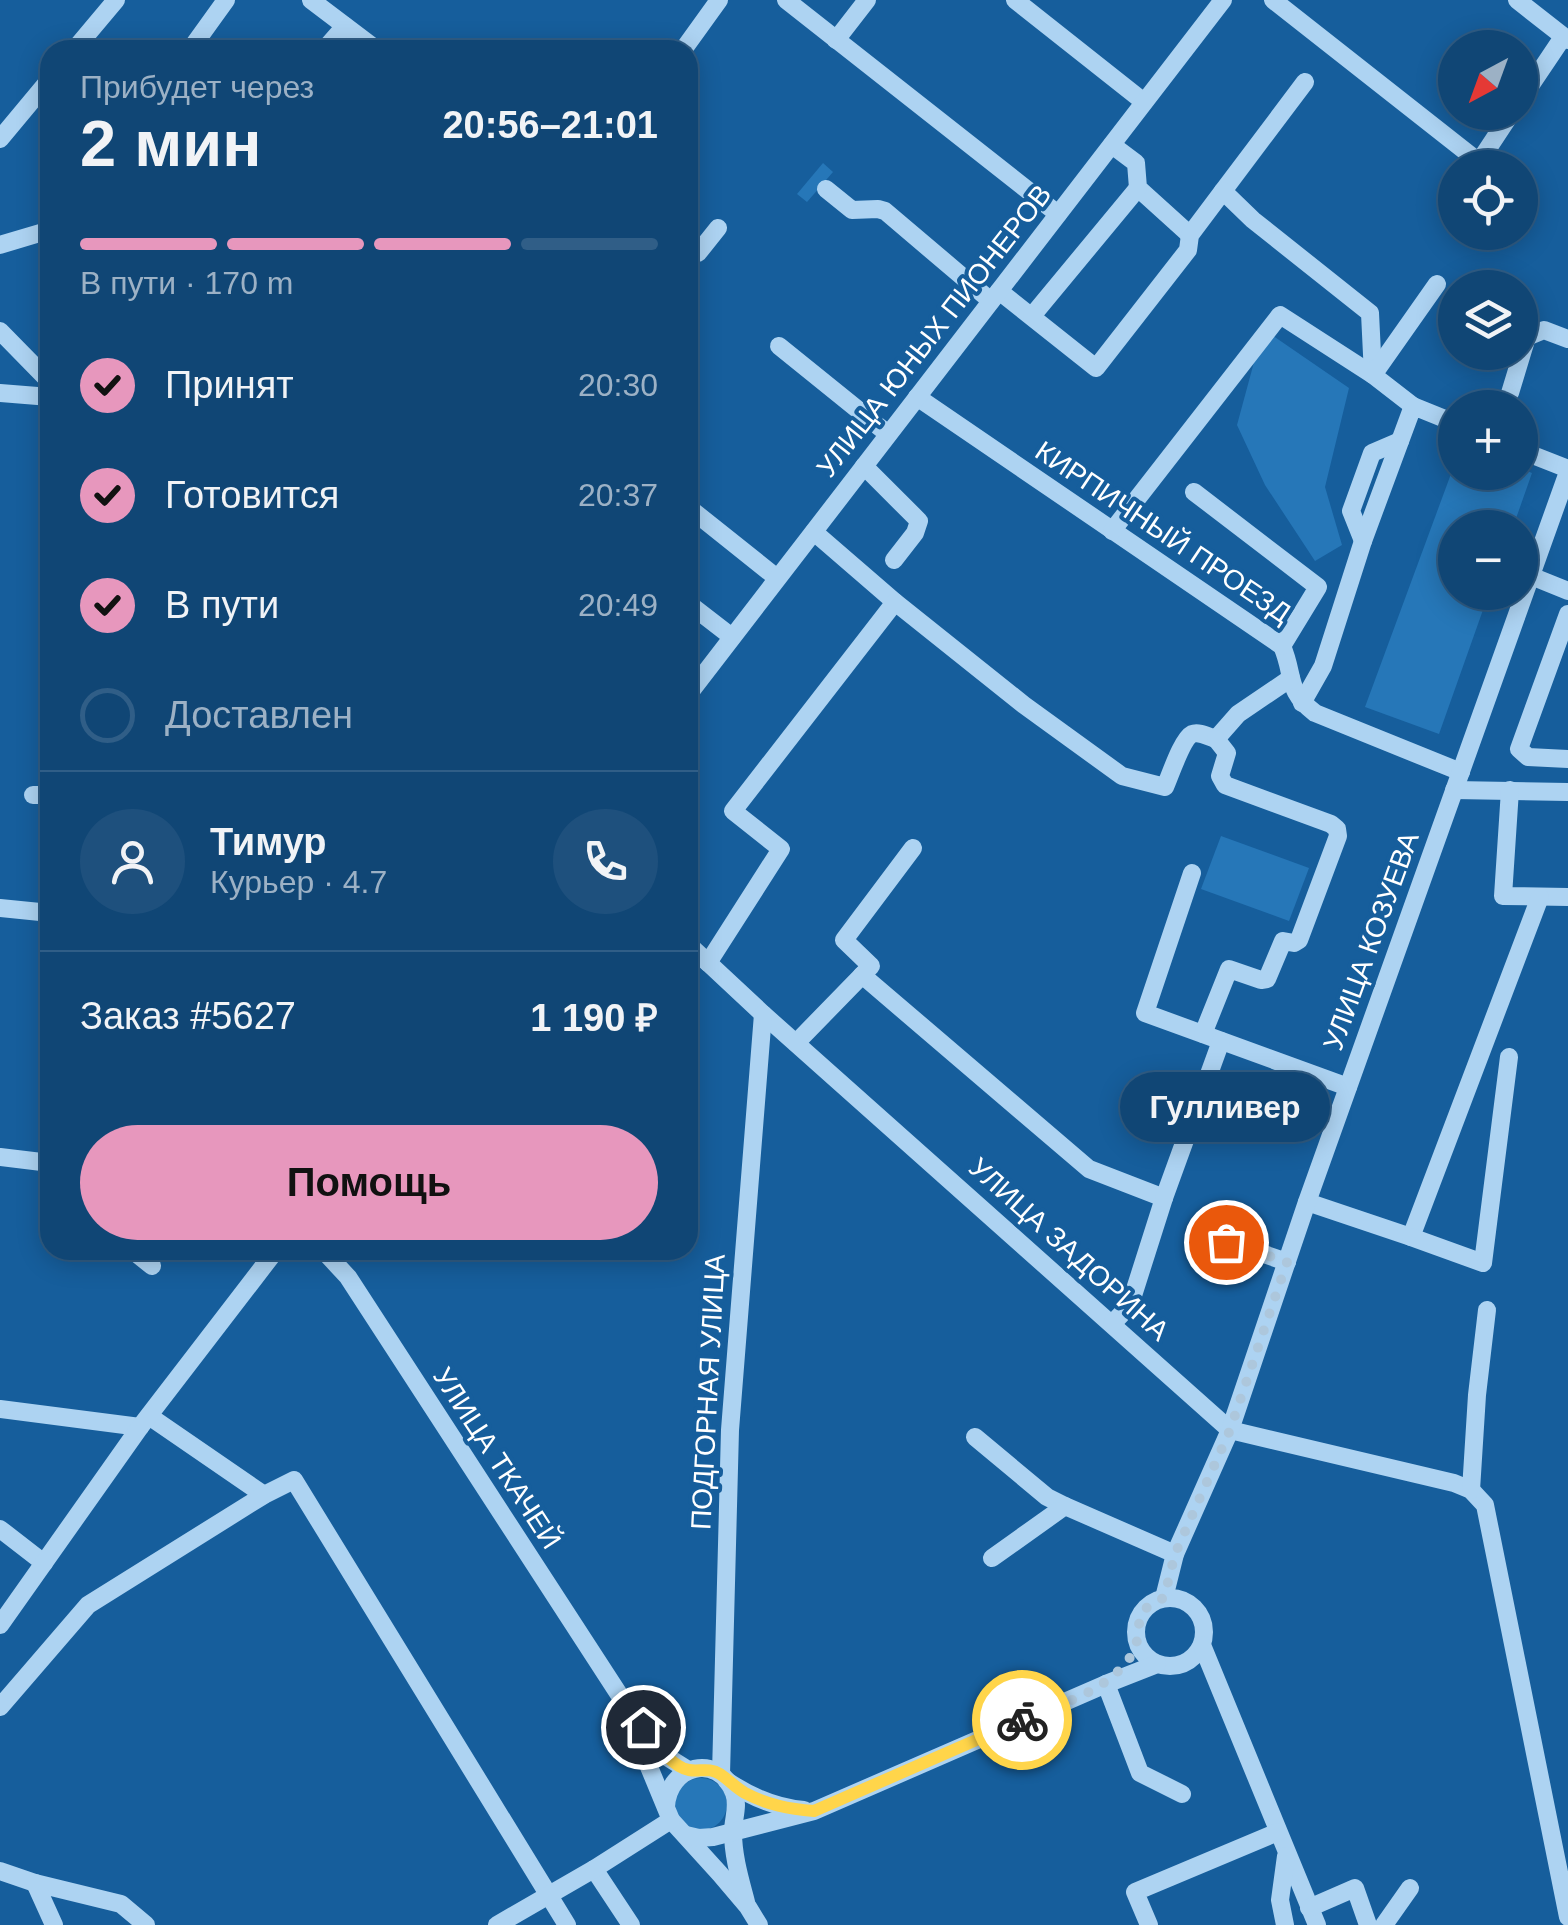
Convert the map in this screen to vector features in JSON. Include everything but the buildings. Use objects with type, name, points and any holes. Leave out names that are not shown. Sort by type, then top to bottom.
[{"type":"street","points":[[82,40],[116,0]]},
{"type":"street","points":[[197,40],[226,0]]},
{"type":"street","points":[[310,0],[363,40]]},
{"type":"street","points":[[691,40],[719,0]]},
{"type":"street","points":[[786,0],[1058,214]]},
{"type":"street","points":[[836,40],[867,0]]},
{"type":"street","points":[[1016,0],[1144,102]]},
{"type":"street","name":"УЛИЦА ЮНЫХ ПИОНЕРОВ","points":[[698,681],[1223,0]]},
{"type":"street","points":[[1274,0],[1438,130]]},
{"type":"street","points":[[1517,0],[1566,38],[1538,76]]},
{"type":"street","points":[[332,40],[344,26]]},
{"type":"street","points":[[826,189],[852,210],[885,211],[995,296],[1032,316],[1096,368],[1188,250],[1190,235],[1305,82]]},
{"type":"street","points":[[0,139],[40,91]]},
{"type":"street","points":[[1439,130],[1479,162],[1500,130]]},
{"type":"street","points":[[1112,144],[1136,163],[1138,188],[1190,235]]},
{"type":"street","points":[[1032,316],[1138,188]]},
{"type":"street","points":[[1223,191],[1370,313],[1372,375]]},
{"type":"street","points":[[698,253],[718,228]]},
{"type":"street","points":[[0,246],[40,233]]},
{"type":"street","points":[[1372,375],[1437,284]]},
{"type":"street","points":[[1112,532],[1280,314],[1414,406],[1438,416]]},
{"type":"street","points":[[1511,390],[1527,337],[1544,330],[1568,339]]},
{"type":"street","points":[[0,332],[40,372]]},
{"type":"street","points":[[779,346],[888,434]]},
{"type":"street","points":[[0,393],[40,396]]},
{"type":"street","name":"КИРПИЧНЫЙ ПРОЕЗД","points":[[917,397],[1282,646],[1294,692],[1302,703]]},
{"type":"street","points":[[1414,406],[1363,541],[1323,666],[1302,703],[1315,713],[1461,772]]},
{"type":"street","points":[[1538,458],[1568,471]]},
{"type":"street","points":[[864,466],[919,520],[915,533],[894,560]]},
{"type":"street","name":"УЛИЦА КОЗУЕВА","points":[[1538,560],[1562,507],[1568,471]]},
{"type":"street","points":[[1194,492],[1318,588],[1282,646]]},
{"type":"street","points":[[698,515],[777,578]]},
{"type":"street","points":[[814,532],[1024,705],[1122,776],[1165,787],[1184,742],[1198,733],[1216,739],[1227,753],[1220,776],[1225,785],[1336,829],[1338,836],[1299,940],[1283,941],[1267,979],[1229,969],[1212,1038],[1130,1305],[1112,1324]]},
{"type":"street","points":[[1538,579],[1568,590]]},
{"type":"street","points":[[708,963],[780,849],[732,811],[895,602]]},
{"type":"street","name":"УЛИЦА КОЗУЕВА","points":[[1106,1684],[1132,1655],[1145,1608],[1164,1598],[1175,1554],[1230,1430],[1307,1202],[1519,610]]},
{"type":"street","points":[[698,611],[732,638]]},
{"type":"street","points":[[1568,614],[1518,744],[1521,753],[1528,757],[1568,759]]},
{"type":"street","points":[[1216,739],[1238,714],[1290,678]]},
{"type":"street","points":[[1454,790],[1568,792]]},
{"type":"street","points":[[1510,790],[1503,896],[1568,897]]},
{"type":"street","points":[[796,1044],[870,966],[844,940],[913,848]]},
{"type":"street","points":[[1192,873],[1145,1013],[1348,1088]]},
{"type":"street","points":[[1411,1238],[1540,897]]},
{"type":"street","points":[[0,908],[40,911]]},
{"type":"street","name":"УЛИЦА ЗАДОРИНА","points":[[698,954],[1230,1430],[1471,1490]]},
{"type":"street","points":[[862,975],[1089,1169],[1164,1198]]},
{"type":"street","name":"ПОДГОРНАЯ УЛИЦА","points":[[724,1778],[730,1430],[762,1014]]},
{"type":"street","points":[[1307,1202],[1483,1263],[1509,1058]]},
{"type":"street","points":[[0,1157],[40,1162]]},
{"type":"street","points":[[1226,1242],[1287,1262]]},
{"type":"street","points":[[144,1260],[152,1266]]},
{"type":"street","points":[[0,1625],[145,1422],[268,1260]]},
{"type":"street","name":"УЛИЦА ТКАЧЕЙ","points":[[332,1260],[348,1277],[622,1698],[664,1755],[688,1770]]},
{"type":"street","points":[[1487,1310],[1471,1490],[1485,1505],[1568,1915]]},
{"type":"street","points":[[0,1409],[145,1422],[264,1495]]},
{"type":"street","points":[[974,1436],[1047,1497],[1175,1554]]},
{"type":"street","points":[[0,1707],[88,1604],[294,1480],[567,1925]]},
{"type":"street","points":[[992,1558],[1065,1506]]},
{"type":"street","points":[[0,1529],[44,1563]]},
{"type":"street","points":[[1164,1598],[1178,1598],[1190,1604],[1205,1630],[1194,1658],[1179,1665]]},
{"type":"street","points":[[1138,1642],[1142,1651],[1158,1664],[1193,1668],[1218,1684]]},
{"type":"street","points":[[1202,1644],[1313,1916],[1355,1888],[1368,1925]]},
{"type":"street","name":"УЛИЦА КОЗУЕВА","points":[[712,1837],[814,1811],[1158,1664]]},
{"type":"street","points":[[1106,1684],[1140,1773],[1182,1794]]},
{"type":"street","name":"УЛИЦА ТКАЧЕЙ","points":[[622,1698],[669,1814]]},
{"type":"street","points":[[759,1925],[669,1814],[667,1795],[672,1784],[688,1770],[709,1769],[764,1802],[814,1811]]},
{"type":"street","points":[[724,1778],[736,1801],[732,1832],[748,1907]]},
{"type":"street","points":[[686,1835],[712,1837],[724,1830],[735,1811]]},
{"type":"street","points":[[510,1922],[594,1869],[669,1814]]},
{"type":"street","points":[[1148,1925],[1135,1892],[1278,1832]]},
{"type":"street","points":[[1285,1925],[1280,1900],[1286,1852]]},
{"type":"street","points":[[594,1869],[631,1925]]},
{"type":"street","points":[[0,1871],[121,1904],[146,1925]]},
{"type":"street","points":[[35,1883],[54,1925]]},
{"type":"street","points":[[1384,1925],[1410,1888]]},
{"type":"shaded area","points":[[823,163],[833,172],[807,202],[797,194]]},
{"type":"shaded area","points":[[1263,329],[1349,388],[1325,487],[1342,545],[1315,561],[1265,485],[1237,425]]},
{"type":"shaded area","points":[[1445,490],[1526,490],[1519,510],[1438,510],[1438,610],[1483,610],[1439,734],[1365,707]]},
{"type":"shaded area","points":[[1221,836],[1309,868],[1289,921],[1201,889]]},
{"type":"shaded area","points":[[701,1778],[719,1786],[727,1804],[719,1822],[701,1830],[683,1822],[675,1804],[683,1786]]},
{"type":"way so far","points":[[1022,1720],[1106,1684],[1132,1655],[1145,1608],[1164,1598],[1175,1554],[1230,1430],[1287,1262],[1226,1242]]},
{"type":"place","name":"Гулливер","points":[[1226,1242]]},
{"type":"route","points":[[643,1727],[664,1755],[688,1770],[709,1769],[764,1802],[814,1811],[1022,1720]]}]
